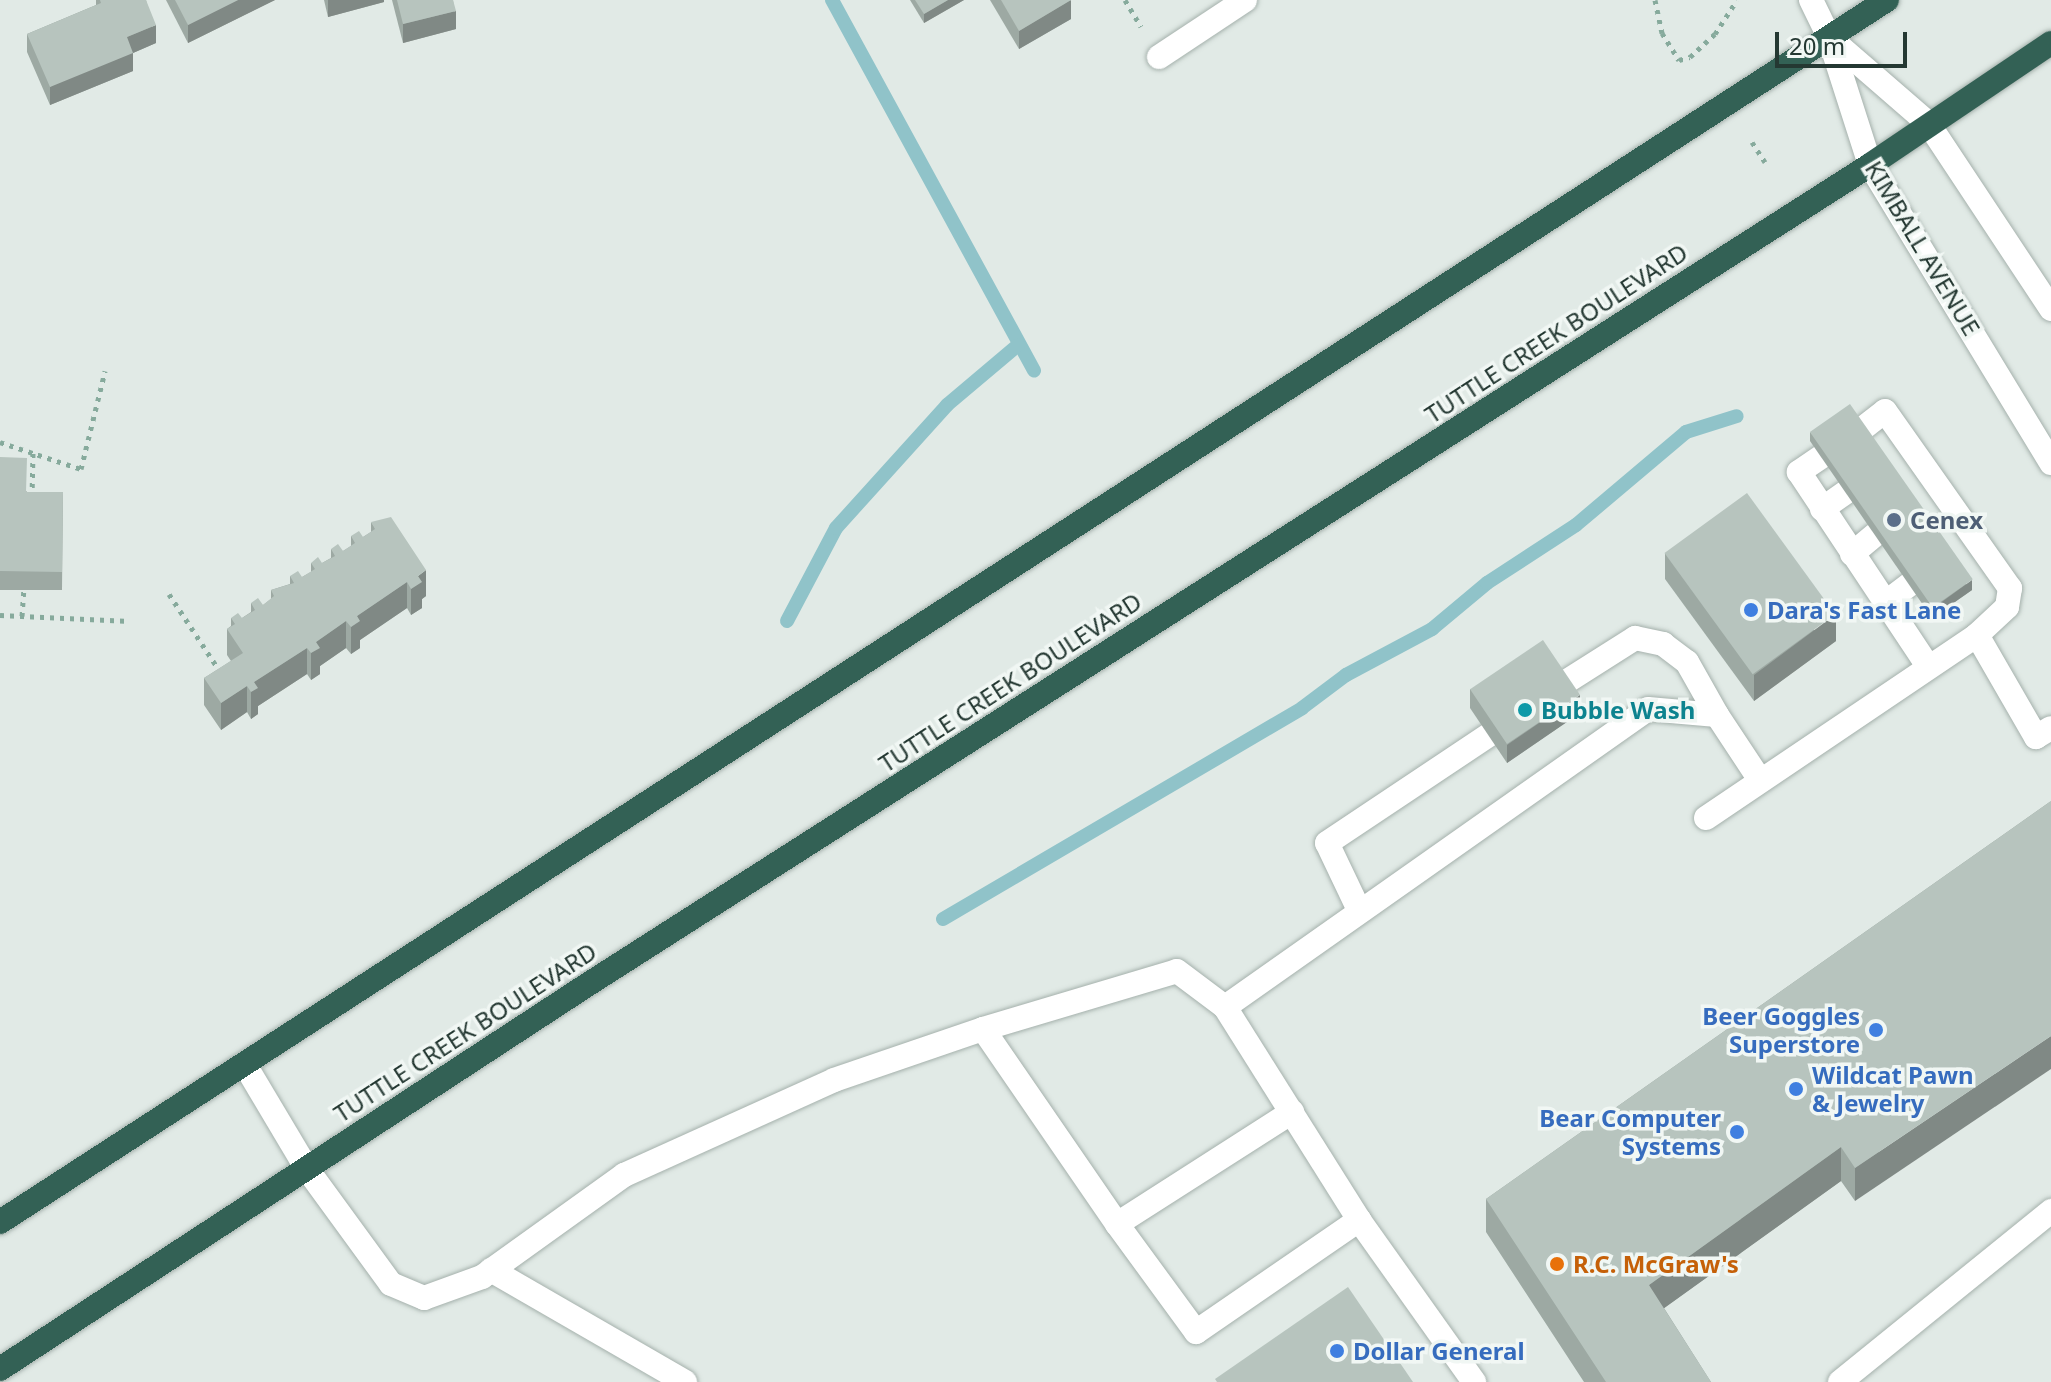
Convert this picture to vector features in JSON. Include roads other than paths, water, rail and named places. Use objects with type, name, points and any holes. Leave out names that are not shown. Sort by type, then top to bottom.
[{"type":"highway","points":[[0,1222],[1887,0]]},
{"type":"highway","name":"TUTTLE CREEK BOULEVARD","points":[[0,1369],[1870,165],[1928,123],[2051,43]]},
{"type":"main road","points":[[1159,57],[1218,8],[1245,0]]},
{"type":"main road","points":[[1811,0],[1829,37],[1928,123],[2051,309]]},
{"type":"main road","name":"KIMBALL AVENUE","points":[[1829,37],[1870,165],[2051,463]]},
{"type":"main road","points":[[1706,818],[1977,635],[2007,607],[2010,588],[1885,411],[1862,429]]},
{"type":"main road","points":[[1885,463],[1909,446]]},
{"type":"main road","points":[[1821,457],[1799,472],[1928,666]]},
{"type":"main road","points":[[1913,504],[1936,485]]},
{"type":"main road","points":[[1822,509],[1845,493]]},
{"type":"main road","points":[[1852,554],[1875,535]]},
{"type":"main road","points":[[1948,556],[1972,536]]},
{"type":"main road","points":[[1885,603],[1909,585]]},
{"type":"main road","points":[[1977,635],[2036,737],[2051,728]]},
{"type":"main road","points":[[1561,685],[1635,638],[1663,644],[1687,662],[1760,780]]},
{"type":"main road","points":[[1225,1007],[1648,709],[1717,715]]},
{"type":"main road","points":[[1359,910],[1327,843],[1489,735]]},
{"type":"main road","points":[[245,1065],[307,1169],[391,1284],[424,1298],[491,1270],[624,1175],[834,1080],[983,1029],[1177,971],[1225,1007],[1359,1220],[1474,1382]]},
{"type":"main road","points":[[983,1029],[1117,1224],[1196,1332],[1359,1220]]},
{"type":"main road","points":[[1117,1224],[1292,1112]]},
{"type":"main road","points":[[1840,1382],[2051,1211]]},
{"type":"main road","points":[[491,1270],[685,1382]]},
{"type":"waterway","points":[[832,0],[1034,370]]},
{"type":"waterway","points":[[787,621],[836,528],[947,405],[1018,345]]},
{"type":"waterway","points":[[943,919],[1302,708],[1346,675],[1432,629],[1487,583],[1576,525],[1686,432],[1737,416]]},
{"type":"place","name":"Cenex","points":[[1894,520]]},
{"type":"place","name":"Dara's Fast Lane","points":[[1751,610]]},
{"type":"place","name":"Bubble Wash","points":[[1525,710]]},
{"type":"place","name":"Beer Goggles Superstore","points":[[1876,1030]]},
{"type":"place","name":"Wildcat Pawn & Jewelry","points":[[1796,1089]]},
{"type":"place","name":"Bear Computer Systems","points":[[1737,1132]]},
{"type":"place","name":"R.C. McGraw's","points":[[1557,1264]]},
{"type":"place","name":"Dollar General","points":[[1337,1351]]}]
